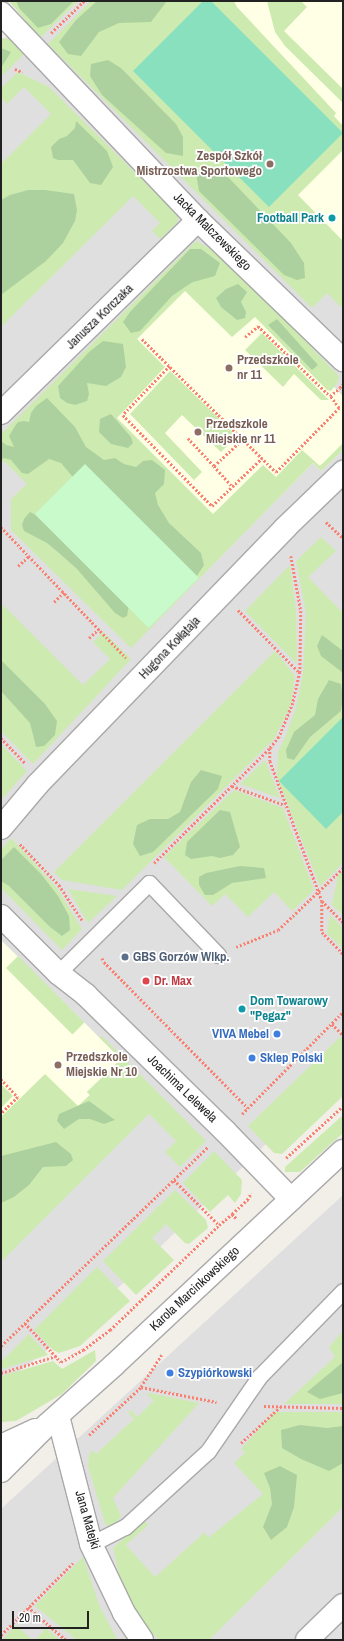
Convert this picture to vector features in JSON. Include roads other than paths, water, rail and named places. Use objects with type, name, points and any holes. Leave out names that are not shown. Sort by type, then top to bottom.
[{"type":"street","name":"Jacka Malczewskiego","points":[[1,13],[198,220],[343,360]]},
{"type":"street","name":"Janusza Korczaka","points":[[1,413],[198,220]]},
{"type":"street","name":"Hugona Kołłątaja","points":[[9,834],[38,784],[285,528],[343,472]]},
{"type":"street","name":"Joachima Lelewela","points":[[1,916],[58,974],[86,995],[225,1131],[291,1199]]},
{"type":"street","name":"Karola Marcinkowskiego","points":[[4,1456],[52,1420],[291,1199],[342,1156]]},
{"type":"street","name":"Jana Matejki","points":[[52,1420],[92,1544],[124,1613],[142,1640]]},
{"type":"street","points":[[307,1640],[343,1605]]},
{"type":"lane","points":[[58,974],[149,883],[218,955]]},
{"type":"lane","points":[[92,1544],[125,1528],[202,1456],[259,1377],[343,1291]]},
{"type":"place","name":"Zespół Szkół Mistrzostwa Sportowego","points":[[270,164]]},
{"type":"place","name":"Football Park","points":[[332,218]]},
{"type":"place","name":"Przedszkole nr 11","points":[[229,368]]},
{"type":"place","name":"Przedszkole Miejskie nr 11","points":[[198,432]]},
{"type":"place","name":"GBS Gorzów Wlkp.","points":[[125,957]]},
{"type":"place","name":"Dr. Max","points":[[146,981]]},
{"type":"place","name":"Dom Towarowy \"Pegaz\"","points":[[242,1009]]},
{"type":"place","name":"VIVA Mebel","points":[[277,1034]]},
{"type":"place","name":"Sklep Polski","points":[[252,1058]]},
{"type":"place","name":"Przedszkole Miejskie Nr 10","points":[[58,1065]]},
{"type":"place","name":"Szypiórkowski","points":[[170,1373]]}]
